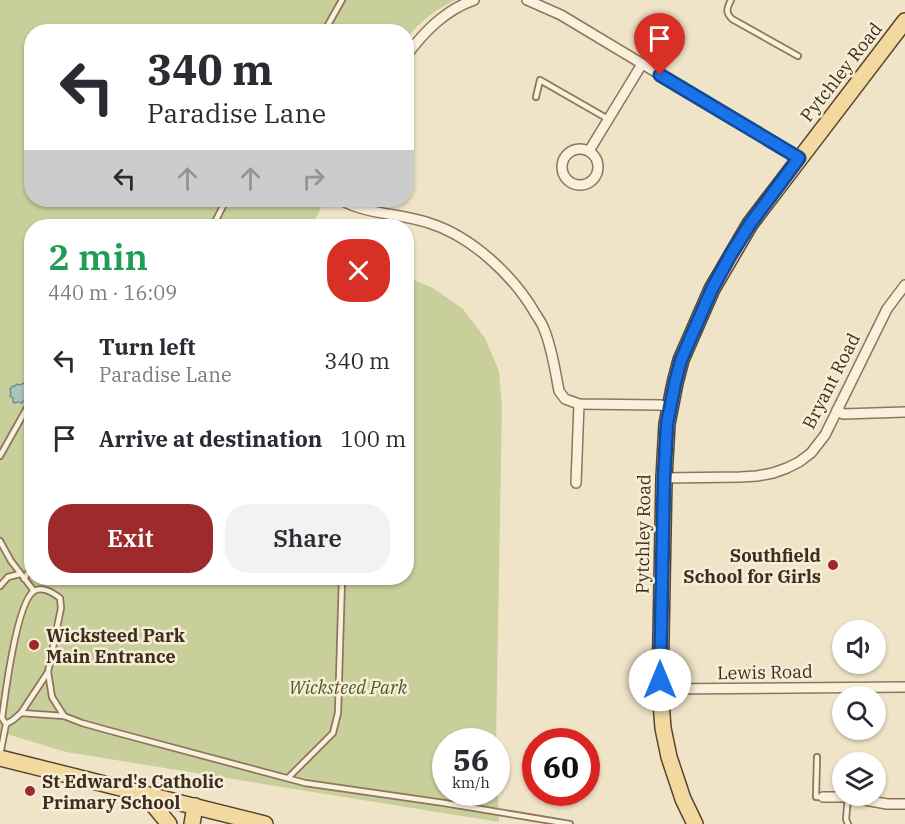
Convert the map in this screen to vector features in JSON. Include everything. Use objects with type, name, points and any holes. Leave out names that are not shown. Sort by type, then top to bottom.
[{"type":"main road","name":"Pytchley Road","points":[[695,824],[683,799],[669,757],[663,728],[660,689],[664,478],[670,407],[681,360],[712,289],[750,224],[905,21]]},
{"type":"main road","points":[[0,758],[195,806],[234,821],[266,824]]},
{"type":"main road","points":[[145,795],[169,824]]},
{"type":"main road","points":[[192,824],[195,806]]},
{"type":"street","points":[[414,46],[432,25],[448,13],[474,0]]},
{"type":"street","points":[[527,0],[561,15],[799,158]]},
{"type":"street","points":[[589,151],[642,64]]},
{"type":"street","points":[[579,149],[589,151],[596,158],[599,167],[596,176],[590,183],[581,186],[571,184],[564,177],[562,168],[564,159],[570,152],[579,149]]},
{"type":"street","points":[[355,207],[409,219]]},
{"type":"street","points":[[414,220],[429,223],[451,232],[483,253],[511,279],[544,327],[559,391],[565,399],[579,404],[670,407]]},
{"type":"street","name":"Bryant Road","points":[[664,478],[757,476],[800,462],[811,453],[825,435],[887,309],[905,285]]},
{"type":"street","points":[[576,483],[579,404]]},
{"type":"street","points":[[837,410],[843,414],[905,412]]},
{"type":"street","name":"Lewis Road","points":[[660,689],[905,687]]},
{"type":"street","points":[[823,797],[832,797]]},
{"type":"street","points":[[886,804],[905,804]]},
{"type":"lane","points":[[328,24],[342,0]]},
{"type":"lane","points":[[731,0],[727,8],[732,19],[798,56]]},
{"type":"lane","points":[[536,97],[540,80],[608,119]]},
{"type":"lane","points":[[0,456],[2,446],[24,412]]},
{"type":"lane","points":[[0,541],[24,579]]},
{"type":"lane","points":[[0,585],[8,577],[20,573]]},
{"type":"lane","points":[[29,585],[34,591]]},
{"type":"lane","points":[[288,778],[333,733],[338,713],[342,585]]},
{"type":"lane","points":[[0,758],[6,724],[2,718],[10,669],[26,600],[34,591],[51,591],[60,598],[61,608],[48,672],[52,697],[64,716]]},
{"type":"lane","points":[[6,724],[21,713],[48,672]]},
{"type":"lane","points":[[21,713],[64,716],[98,728],[305,783],[570,824]]},
{"type":"lane","points":[[817,757],[816,797],[823,797]]},
{"type":"lane","points":[[847,806],[848,824]]},
{"type":"green space","name":"Wicksteed Park","points":[[0,0],[456,0],[429,16],[414,30],[414,24],[24,24],[24,207],[322,207],[316,219],[24,219],[24,585],[414,585],[414,280],[433,288],[463,309],[485,338],[499,371],[502,406],[496,728],[432,728],[432,806],[498,806],[499,822],[66,752],[0,732]]},
{"type":"water","points":[[24,383],[24,400],[22,403],[15,403],[10,396],[10,389],[17,384]]},
{"type":"place","name":"Southfield School for Girls","points":[[833,565]]},
{"type":"place","name":"Wicksteed Park Main Entrance","points":[[34,645]]},
{"type":"place","name":"St Edward's Catholic Primary School","points":[[30,791]]},
{"type":"route","points":[[660,75],[799,158],[750,224],[730,256],[712,289],[681,360],[667,424],[660,680]]}]
